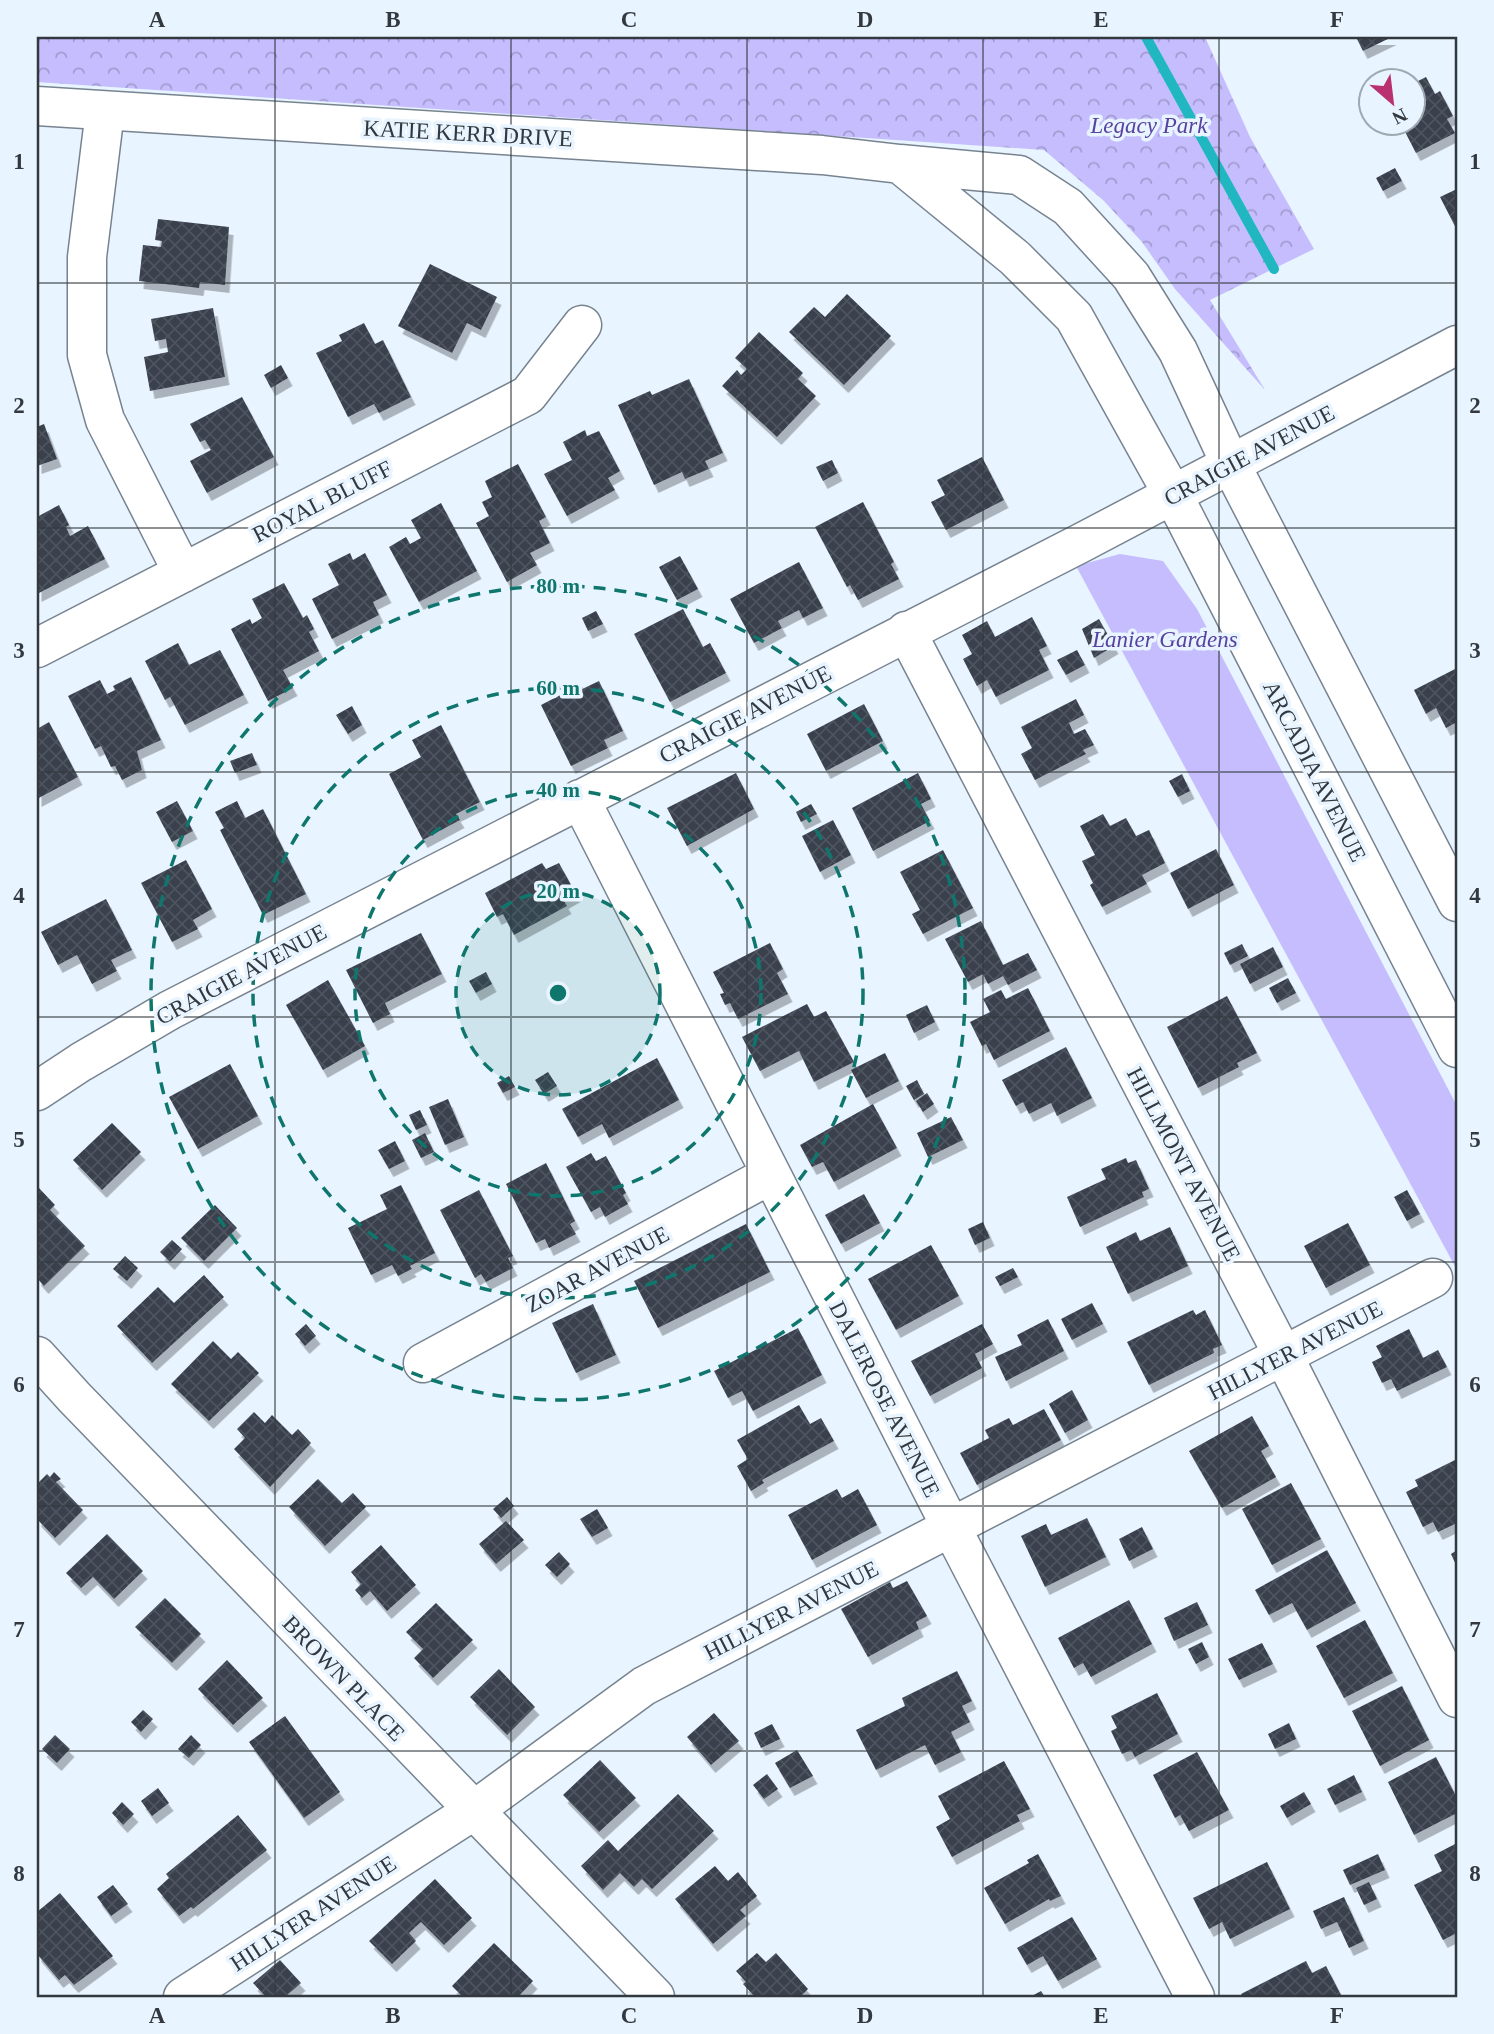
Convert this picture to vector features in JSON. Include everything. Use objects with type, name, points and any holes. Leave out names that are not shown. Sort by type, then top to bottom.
[{"type":"street","name":"KATIE KERR DRIVE","points":[[37,106],[822,155],[1018,175],[1068,207],[1130,276],[1178,351],[1231,465]]},
{"type":"street","points":[[105,111],[87,257],[87,355],[105,420],[183,573]]},
{"type":"street","points":[[900,164],[1016,258],[1074,317],[1173,495]]},
{"type":"street","name":"ROYAL BLUFF","points":[[37,648],[528,395],[582,325]]},
{"type":"street","name":"CRAIGIE AVENUE","points":[[37,1091],[170,1010],[1173,495],[1457,345]]},
{"type":"street","points":[[1231,465],[1457,902]]},
{"type":"street","name":"ARCADIA AVENUE","points":[[1173,495],[1457,1048]]},
{"type":"street","name":"HILLMONT AVENUE","points":[[906,631],[1283,1355],[1457,1698]]},
{"type":"street","name":"DALEROSE AVENUE","points":[[580,799],[770,1175],[1195,1997]]},
{"type":"street","name":"ZOAR AVENUE","points":[[423,1363],[770,1175]]},
{"type":"street","name":"HILLYER AVENUE","points":[[183,1997],[473,1811],[644,1686],[1433,1279]]},
{"type":"street","name":"BROWN PLACE","points":[[37,1356],[654,1997]]},
{"type":"green space","name":"Legacy Park","points":[[37,37],[1205,37],[1250,137],[1314,249],[1210,300],[1265,390],[1175,289],[1142,242],[1103,200],[1044,150],[37,82]]},
{"type":"green space","name":"Lanier Gardens","points":[[1120,554],[1163,561],[1197,609],[1457,1106],[1457,1270],[1076,566]]},
{"type":"building","points":[[1356,37],[1392,37],[1363,51]]},
{"type":"building","points":[[1428,81],[1435,94],[1440,91],[1453,116],[1447,119],[1455,133],[1416,153],[1407,136],[1428,136]]},
{"type":"building","points":[[1395,168],[1402,181],[1383,191],[1376,178]]},
{"type":"building","points":[[1457,189],[1457,230],[1440,197]]},
{"type":"building","points":[[158,219],[229,227],[225,285],[200,282],[199,288],[139,281],[143,245],[161,247],[162,241],[155,240]]},
{"type":"building","points":[[430,264],[497,297],[481,330],[467,323],[452,353],[398,326]]},
{"type":"building","points":[[847,294],[891,336],[844,385],[789,332],[814,307],[825,317]]},
{"type":"building","points":[[213,308],[225,377],[150,391],[144,357],[168,352],[166,339],[155,341],[151,319]]},
{"type":"building","points":[[364,323],[375,344],[383,340],[411,397],[379,413],[374,404],[348,417],[316,353],[342,341],[339,335]]},
{"type":"building","points":[[759,332],[803,373],[798,379],[816,396],[777,437],[722,386],[737,370],[741,375],[747,369],[735,358]]},
{"type":"building","points":[[281,365],[288,378],[271,388],[264,375]]},
{"type":"building","points":[[689,379],[723,453],[705,461],[709,469],[685,479],[682,472],[654,485],[618,405],[650,391],[652,395]]},
{"type":"building","points":[[242,397],[274,457],[207,493],[190,461],[211,450],[205,440],[200,442],[190,424]]},
{"type":"building","points":[[44,424],[57,459],[37,466],[37,427]]},
{"type":"building","points":[[585,430],[587,436],[599,431],[620,471],[608,478],[615,490],[567,516],[544,474],[572,460],[563,442]]},
{"type":"building","points":[[982,457],[1004,500],[946,530],[931,502],[945,495],[937,480]]},
{"type":"building","points":[[832,460],[838,473],[823,481],[816,467]]},
{"type":"building","points":[[518,464],[546,517],[539,521],[550,543],[530,553],[537,565],[507,582],[476,523],[489,516],[482,502],[492,497],[485,481]]},
{"type":"building","points":[[863,502],[894,562],[891,564],[899,579],[858,600],[850,585],[847,587],[815,527]]},
{"type":"building","points":[[441,503],[477,571],[419,602],[389,547],[406,537],[410,544],[421,538],[411,520]]},
{"type":"building","points":[[59,505],[69,525],[66,527],[70,536],[88,526],[105,559],[37,594],[37,517]]},
{"type":"building","points":[[350,553],[353,560],[365,553],[387,595],[373,602],[379,615],[332,639],[312,599],[339,585],[328,564]]},
{"type":"building","points":[[680,556],[698,589],[677,600],[659,567]]},
{"type":"building","points":[[799,562],[823,608],[803,618],[799,610],[778,621],[782,628],[754,643],[730,599]]},
{"type":"building","points":[[284,583],[303,618],[307,615],[314,629],[309,632],[319,651],[283,670],[293,688],[268,701],[231,629],[250,619],[252,624],[262,618],[252,599]]},
{"type":"building","points":[[683,609],[703,647],[710,643],[726,673],[670,702],[634,634]]},
{"type":"building","points":[[596,611],[603,624],[588,631],[582,618]]},
{"type":"building","points":[[1032,617],[1047,646],[1039,650],[1049,670],[996,697],[987,680],[977,686],[963,659],[972,654],[962,635],[987,621],[995,637]]},
{"type":"building","points":[[1099,619],[1114,646],[1094,658],[1082,629]]},
{"type":"building","points":[[178,643],[189,665],[220,650],[244,695],[185,725],[170,697],[165,700],[145,661]]},
{"type":"building","points":[[1077,650],[1085,665],[1066,675],[1057,660]]},
{"type":"building","points":[[1457,668],[1457,722],[1446,728],[1436,708],[1426,714],[1414,690]]},
{"type":"building","points":[[131,677],[161,740],[137,751],[142,770],[122,780],[115,766],[111,767],[101,746],[95,749],[68,696],[100,680],[107,694],[115,690],[113,686]]},
{"type":"building","points":[[599,681],[623,731],[604,740],[608,748],[571,766],[541,705],[574,688],[576,692]]},
{"type":"building","points":[[1076,699],[1084,715],[1069,723],[1074,734],[1085,729],[1094,745],[1083,750],[1086,754],[1035,780],[1021,754],[1032,748],[1021,727]]},
{"type":"building","points":[[864,704],[883,741],[826,771],[807,734]]},
{"type":"building","points":[[352,706],[362,725],[348,734],[336,715]]},
{"type":"building","points":[[49,722],[78,777],[37,799],[37,729]]},
{"type":"building","points":[[441,725],[480,802],[456,814],[460,820],[423,840],[389,774],[421,757],[412,740]]},
{"type":"building","points":[[252,753],[257,765],[235,773],[230,761]]},
{"type":"building","points":[[736,773],[754,809],[687,846],[667,808]]},
{"type":"building","points":[[918,773],[931,799],[921,804],[930,821],[873,851],[852,808]]},
{"type":"building","points":[[1182,774],[1190,791],[1178,797],[1169,781]]},
{"type":"building","points":[[177,801],[193,831],[172,842],[156,812]]},
{"type":"building","points":[[237,801],[245,818],[263,809],[306,894],[263,915],[220,830],[224,828],[215,812]]},
{"type":"building","points":[[811,804],[817,814],[801,822],[796,812]]},
{"type":"building","points":[[1103,814],[1110,826],[1126,818],[1136,836],[1149,830],[1165,863],[1142,875],[1147,884],[1102,907],[1090,885],[1093,883],[1082,861],[1095,855],[1080,826]]},
{"type":"building","points":[[833,820],[851,855],[820,872],[802,836]]},
{"type":"building","points":[[1216,849],[1234,885],[1188,909],[1170,873]]},
{"type":"building","points":[[943,850],[973,908],[923,934],[912,914],[920,910],[900,872]]},
{"type":"building","points":[[186,860],[212,909],[193,920],[198,929],[172,942],[141,883]]},
{"type":"building","points":[[542,863],[546,869],[559,863],[576,894],[564,901],[567,906],[514,935],[503,914],[497,917],[485,893]]},
{"type":"building","points":[[106,899],[132,950],[111,960],[117,971],[92,984],[77,955],[58,965],[41,932]]},
{"type":"building","points":[[981,921],[1003,965],[1028,953],[1037,970],[1008,985],[1003,976],[988,984],[983,974],[968,982],[945,939]]},
{"type":"building","points":[[421,933],[442,974],[385,1003],[390,1014],[373,1023],[346,970]]},
{"type":"building","points":[[770,943],[783,969],[777,973],[788,994],[738,1019],[730,1003],[725,1005],[720,994],[724,993],[713,972]]},
{"type":"building","points":[[1242,944],[1248,956],[1230,965],[1224,953]]},
{"type":"building","points":[[1273,947],[1283,967],[1250,984],[1240,964]]},
{"type":"building","points":[[486,972],[492,984],[476,993],[469,981]]},
{"type":"building","points":[[1288,978],[1296,993],[1277,1003],[1269,988]]},
{"type":"building","points":[[328,980],[365,1046],[323,1070],[286,1005]]},
{"type":"building","points":[[1028,988],[1050,1031],[994,1060],[986,1044],[982,1046],[970,1022],[990,1012],[983,999],[1001,990],[1006,999]]},
{"type":"building","points":[[1227,996],[1257,1053],[1237,1063],[1239,1067],[1198,1088],[1167,1027]]},
{"type":"building","points":[[807,1004],[814,1017],[826,1011],[854,1062],[814,1082],[799,1051],[760,1071],[742,1037]]},
{"type":"building","points":[[927,1005],[935,1022],[914,1033],[906,1015]]},
{"type":"building","points":[[1066,1047],[1092,1098],[1057,1116],[1051,1103],[1029,1114],[1023,1102],[1016,1106],[1002,1080]]},
{"type":"building","points":[[885,1053],[899,1081],[866,1098],[851,1070]]},
{"type":"building","points":[[657,1058],[679,1100],[609,1138],[602,1124],[578,1137],[562,1109]]},
{"type":"building","points":[[230,1064],[258,1116],[198,1149],[169,1097]]},
{"type":"building","points":[[548,1072],[557,1086],[544,1094],[535,1080]]},
{"type":"building","points":[[509,1076],[515,1087],[503,1093],[497,1083]]},
{"type":"building","points":[[917,1080],[924,1094],[914,1100],[906,1086]]},
{"type":"building","points":[[927,1093],[934,1104],[923,1112],[916,1101]]},
{"type":"building","points":[[448,1099],[464,1137],[445,1145],[429,1107]]},
{"type":"building","points":[[873,1104],[897,1148],[834,1182],[823,1162],[812,1167],[800,1145]]},
{"type":"building","points":[[420,1110],[427,1125],[416,1130],[409,1115]]},
{"type":"building","points":[[951,1117],[963,1140],[928,1157],[917,1133]]},
{"type":"building","points":[[112,1123],[141,1152],[102,1190],[73,1160]]},
{"type":"building","points":[[425,1133],[434,1152],[421,1158],[412,1140]]},
{"type":"building","points":[[395,1141],[405,1161],[389,1169],[378,1150]]},
{"type":"building","points":[[591,1153],[596,1161],[606,1156],[626,1193],[623,1195],[628,1204],[605,1217],[600,1207],[591,1212],[566,1167]]},
{"type":"building","points":[[1126,1158],[1128,1163],[1136,1160],[1149,1189],[1142,1192],[1144,1197],[1080,1227],[1067,1197],[1106,1179],[1101,1169]]},
{"type":"building","points":[[546,1163],[575,1221],[570,1224],[576,1234],[549,1248],[545,1239],[536,1243],[506,1184]]},
{"type":"building","points":[[401,1185],[435,1253],[410,1266],[412,1269],[398,1276],[392,1265],[371,1275],[348,1228],[387,1209],[380,1195]]},
{"type":"building","points":[[39,1188],[55,1205],[50,1210],[85,1246],[44,1286],[37,1278]]},
{"type":"building","points":[[479,1190],[513,1256],[508,1258],[513,1268],[486,1282],[481,1274],[475,1278],[440,1210]]},
{"type":"building","points":[[1407,1190],[1420,1214],[1407,1221],[1394,1197]]},
{"type":"building","points":[[864,1194],[880,1223],[841,1244],[825,1215]]},
{"type":"building","points":[[215,1205],[237,1228],[204,1261],[181,1238]]},
{"type":"building","points":[[983,1222],[990,1238],[975,1245],[968,1229]]},
{"type":"building","points":[[1348,1223],[1370,1265],[1326,1288],[1304,1246]]},
{"type":"building","points":[[746,1224],[770,1272],[658,1328],[634,1281]]},
{"type":"building","points":[[1170,1227],[1188,1266],[1128,1294],[1106,1247],[1136,1232],[1140,1241]]},
{"type":"building","points":[[172,1240],[182,1249],[170,1262],[160,1252]]},
{"type":"building","points":[[931,1245],[959,1296],[896,1330],[868,1279]]},
{"type":"building","points":[[125,1256],[138,1268],[127,1281],[113,1269]]},
{"type":"building","points":[[1013,1268],[1018,1277],[1000,1286],[995,1277]]},
{"type":"building","points":[[204,1275],[224,1297],[152,1363],[117,1326],[158,1287],[174,1303]]},
{"type":"building","points":[[1092,1303],[1103,1324],[1072,1340],[1061,1319]]},
{"type":"building","points":[[593,1304],[616,1355],[576,1373],[552,1323]]},
{"type":"building","points":[[1193,1310],[1196,1315],[1205,1310],[1222,1345],[1213,1349],[1214,1353],[1149,1385],[1127,1342]]},
{"type":"building","points":[[1048,1319],[1064,1351],[1006,1381],[995,1357],[1022,1345],[1017,1335]]},
{"type":"building","points":[[306,1324],[316,1336],[305,1346],[295,1334]]},
{"type":"building","points":[[982,1324],[993,1344],[975,1354],[982,1368],[930,1396],[911,1361]]},
{"type":"building","points":[[798,1328],[822,1375],[753,1411],[742,1391],[728,1398],[714,1371]]},
{"type":"building","points":[[1409,1329],[1423,1358],[1438,1350],[1447,1367],[1397,1391],[1391,1379],[1382,1383],[1372,1362],[1382,1357],[1376,1346]]},
{"type":"building","points":[[213,1341],[231,1359],[238,1352],[259,1373],[209,1421],[171,1384]]},
{"type":"building","points":[[1072,1390],[1088,1420],[1065,1433],[1049,1404]]},
{"type":"building","points":[[799,1405],[810,1424],[821,1418],[834,1441],[762,1480],[764,1483],[751,1491],[737,1466],[748,1459],[737,1440]]},
{"type":"building","points":[[1044,1409],[1061,1440],[977,1485],[960,1453],[989,1438],[985,1430],[1009,1418],[1013,1425]]},
{"type":"building","points":[[254,1412],[265,1423],[272,1415],[292,1435],[298,1429],[311,1443],[270,1487],[234,1449],[245,1438],[237,1429]]},
{"type":"building","points":[[1252,1416],[1269,1446],[1261,1451],[1276,1477],[1222,1508],[1189,1451]]},
{"type":"building","points":[[1457,1459],[1457,1523],[1438,1532],[1433,1522],[1423,1527],[1406,1492],[1418,1486],[1415,1480]]},
{"type":"building","points":[[54,1472],[61,1479],[56,1482],[83,1510],[55,1538],[37,1519],[37,1484],[47,1474],[50,1477]]},
{"type":"building","points":[[318,1479],[342,1503],[353,1493],[366,1507],[325,1546],[289,1507]]},
{"type":"building","points":[[1291,1483],[1321,1539],[1272,1565],[1242,1509]]},
{"type":"building","points":[[837,1489],[842,1498],[858,1489],[877,1525],[812,1560],[788,1515]]},
{"type":"building","points":[[507,1497],[514,1506],[501,1518],[493,1509]]},
{"type":"building","points":[[597,1509],[608,1528],[592,1537],[580,1519]]},
{"type":"building","points":[[1087,1518],[1106,1557],[1045,1587],[1021,1536],[1046,1524],[1051,1535]]},
{"type":"building","points":[[506,1521],[524,1540],[496,1564],[479,1544]]},
{"type":"building","points":[[1142,1527],[1153,1549],[1129,1561],[1119,1539]]},
{"type":"building","points":[[107,1534],[143,1571],[114,1599],[93,1577],[81,1588],[66,1573]]},
{"type":"building","points":[[381,1545],[416,1585],[387,1611],[370,1591],[362,1598],[355,1590],[361,1584],[351,1572]]},
{"type":"building","points":[[1327,1550],[1356,1603],[1307,1630],[1292,1603],[1269,1615],[1255,1590]]},
{"type":"building","points":[[1457,1550],[1457,1567],[1451,1554]]},
{"type":"building","points":[[559,1552],[570,1564],[557,1577],[545,1565]]},
{"type":"building","points":[[907,1581],[927,1616],[916,1622],[919,1629],[868,1657],[841,1609],[890,1582],[893,1588]]},
{"type":"building","points":[[165,1598],[201,1634],[172,1663],[135,1627]]},
{"type":"building","points":[[1129,1600],[1152,1644],[1091,1677],[1083,1663],[1074,1668],[1058,1638]]},
{"type":"building","points":[[1197,1602],[1208,1625],[1174,1641],[1164,1618]]},
{"type":"building","points":[[436,1603],[473,1640],[433,1678],[414,1658],[423,1649],[406,1632]]},
{"type":"building","points":[[1365,1620],[1393,1673],[1344,1698],[1316,1646]]},
{"type":"building","points":[[1202,1642],[1209,1657],[1196,1664],[1188,1649]]},
{"type":"building","points":[[1262,1643],[1273,1664],[1239,1680],[1228,1659]]},
{"type":"building","points":[[227,1660],[263,1698],[233,1725],[198,1689]]},
{"type":"building","points":[[499,1669],[535,1707],[507,1735],[470,1697]]},
{"type":"building","points":[[957,1671],[972,1701],[962,1706],[970,1722],[951,1732],[961,1752],[935,1765],[925,1745],[876,1770],[856,1730],[905,1706],[902,1698]]},
{"type":"building","points":[[1402,1686],[1429,1740],[1380,1766],[1352,1711]]},
{"type":"building","points":[[1157,1693],[1178,1734],[1135,1757],[1131,1750],[1122,1754],[1111,1731],[1117,1728],[1111,1716]]},
{"type":"building","points":[[143,1710],[153,1719],[141,1732],[131,1722]]},
{"type":"building","points":[[714,1713],[739,1741],[711,1765],[687,1737]]},
{"type":"building","points":[[285,1716],[340,1792],[304,1818],[249,1742]]},
{"type":"building","points":[[1289,1723],[1296,1739],[1275,1749],[1268,1734]]},
{"type":"building","points":[[772,1724],[780,1739],[761,1748],[754,1733]]},
{"type":"building","points":[[55,1735],[70,1749],[57,1763],[42,1749]]},
{"type":"building","points":[[191,1735],[201,1745],[189,1758],[178,1749]]},
{"type":"building","points":[[797,1750],[813,1776],[790,1788],[775,1763]]},
{"type":"building","points":[[1197,1752],[1229,1810],[1189,1831],[1180,1815],[1175,1818],[1153,1775]]},
{"type":"building","points":[[1436,1757],[1457,1798],[1457,1813],[1414,1835],[1388,1782]]},
{"type":"building","points":[[600,1760],[636,1798],[599,1832],[563,1795]]},
{"type":"building","points":[[1004,1761],[1030,1809],[1017,1815],[1020,1821],[952,1857],[936,1827],[950,1819],[938,1796]]},
{"type":"building","points":[[767,1774],[778,1789],[764,1799],[753,1785]]},
{"type":"building","points":[[1354,1775],[1362,1792],[1335,1805],[1327,1789]]},
{"type":"building","points":[[158,1788],[169,1803],[152,1816],[141,1801]]},
{"type":"building","points":[[1304,1792],[1311,1804],[1287,1818],[1280,1806]]},
{"type":"building","points":[[678,1794],[714,1831],[652,1889],[642,1879],[634,1887],[620,1873],[603,1890],[581,1866],[608,1840],[618,1851]]},
{"type":"building","points":[[122,1802],[134,1814],[123,1825],[112,1813]]},
{"type":"building","points":[[238,1815],[267,1850],[193,1909],[191,1907],[179,1916],[157,1889],[169,1878],[166,1874]]},
{"type":"building","points":[[1457,1843],[1457,1933],[1443,1940],[1414,1885],[1442,1871],[1434,1855]]},
{"type":"building","points":[[1038,1854],[1061,1896],[1050,1901],[1049,1899],[1005,1924],[984,1888],[1029,1863],[1027,1860]]},
{"type":"building","points":[[1378,1854],[1385,1870],[1350,1885],[1343,1870]]},
{"type":"building","points":[[1267,1862],[1290,1909],[1230,1939],[1222,1922],[1209,1929],[1193,1898]]},
{"type":"building","points":[[715,1866],[728,1881],[738,1872],[757,1896],[740,1910],[746,1916],[713,1944],[675,1899]]},
{"type":"building","points":[[435,1879],[472,1918],[444,1945],[421,1922],[409,1933],[416,1941],[392,1964],[369,1941]]},
{"type":"building","points":[[1369,1882],[1377,1899],[1364,1905],[1356,1888]]},
{"type":"building","points":[[113,1885],[128,1904],[111,1916],[97,1897]]},
{"type":"building","points":[[60,1893],[113,1956],[74,1985],[65,1975],[59,1980],[37,1954],[37,1912]]},
{"type":"building","points":[[1344,1897],[1364,1941],[1349,1948],[1337,1922],[1321,1929],[1313,1911]]},
{"type":"building","points":[[1072,1917],[1097,1959],[1058,1981],[1043,1956],[1027,1965],[1017,1948]]},
{"type":"building","points":[[494,1943],[533,1981],[518,1997],[463,1997],[452,1986]]},
{"type":"building","points":[[757,1953],[766,1962],[776,1953],[808,1989],[800,1997],[755,1997],[736,1971]]},
{"type":"building","points":[[280,1960],[301,1983],[285,1997],[266,1997],[253,1983]]},
{"type":"building","points":[[1306,1961],[1312,1973],[1326,1966],[1342,1997],[1243,1997],[1241,1994]]},
{"type":"building","points":[[1041,1991],[1045,1997],[1030,1997]]},
{"type":"waterway","points":[[1146,37],[1274,269]]}]
